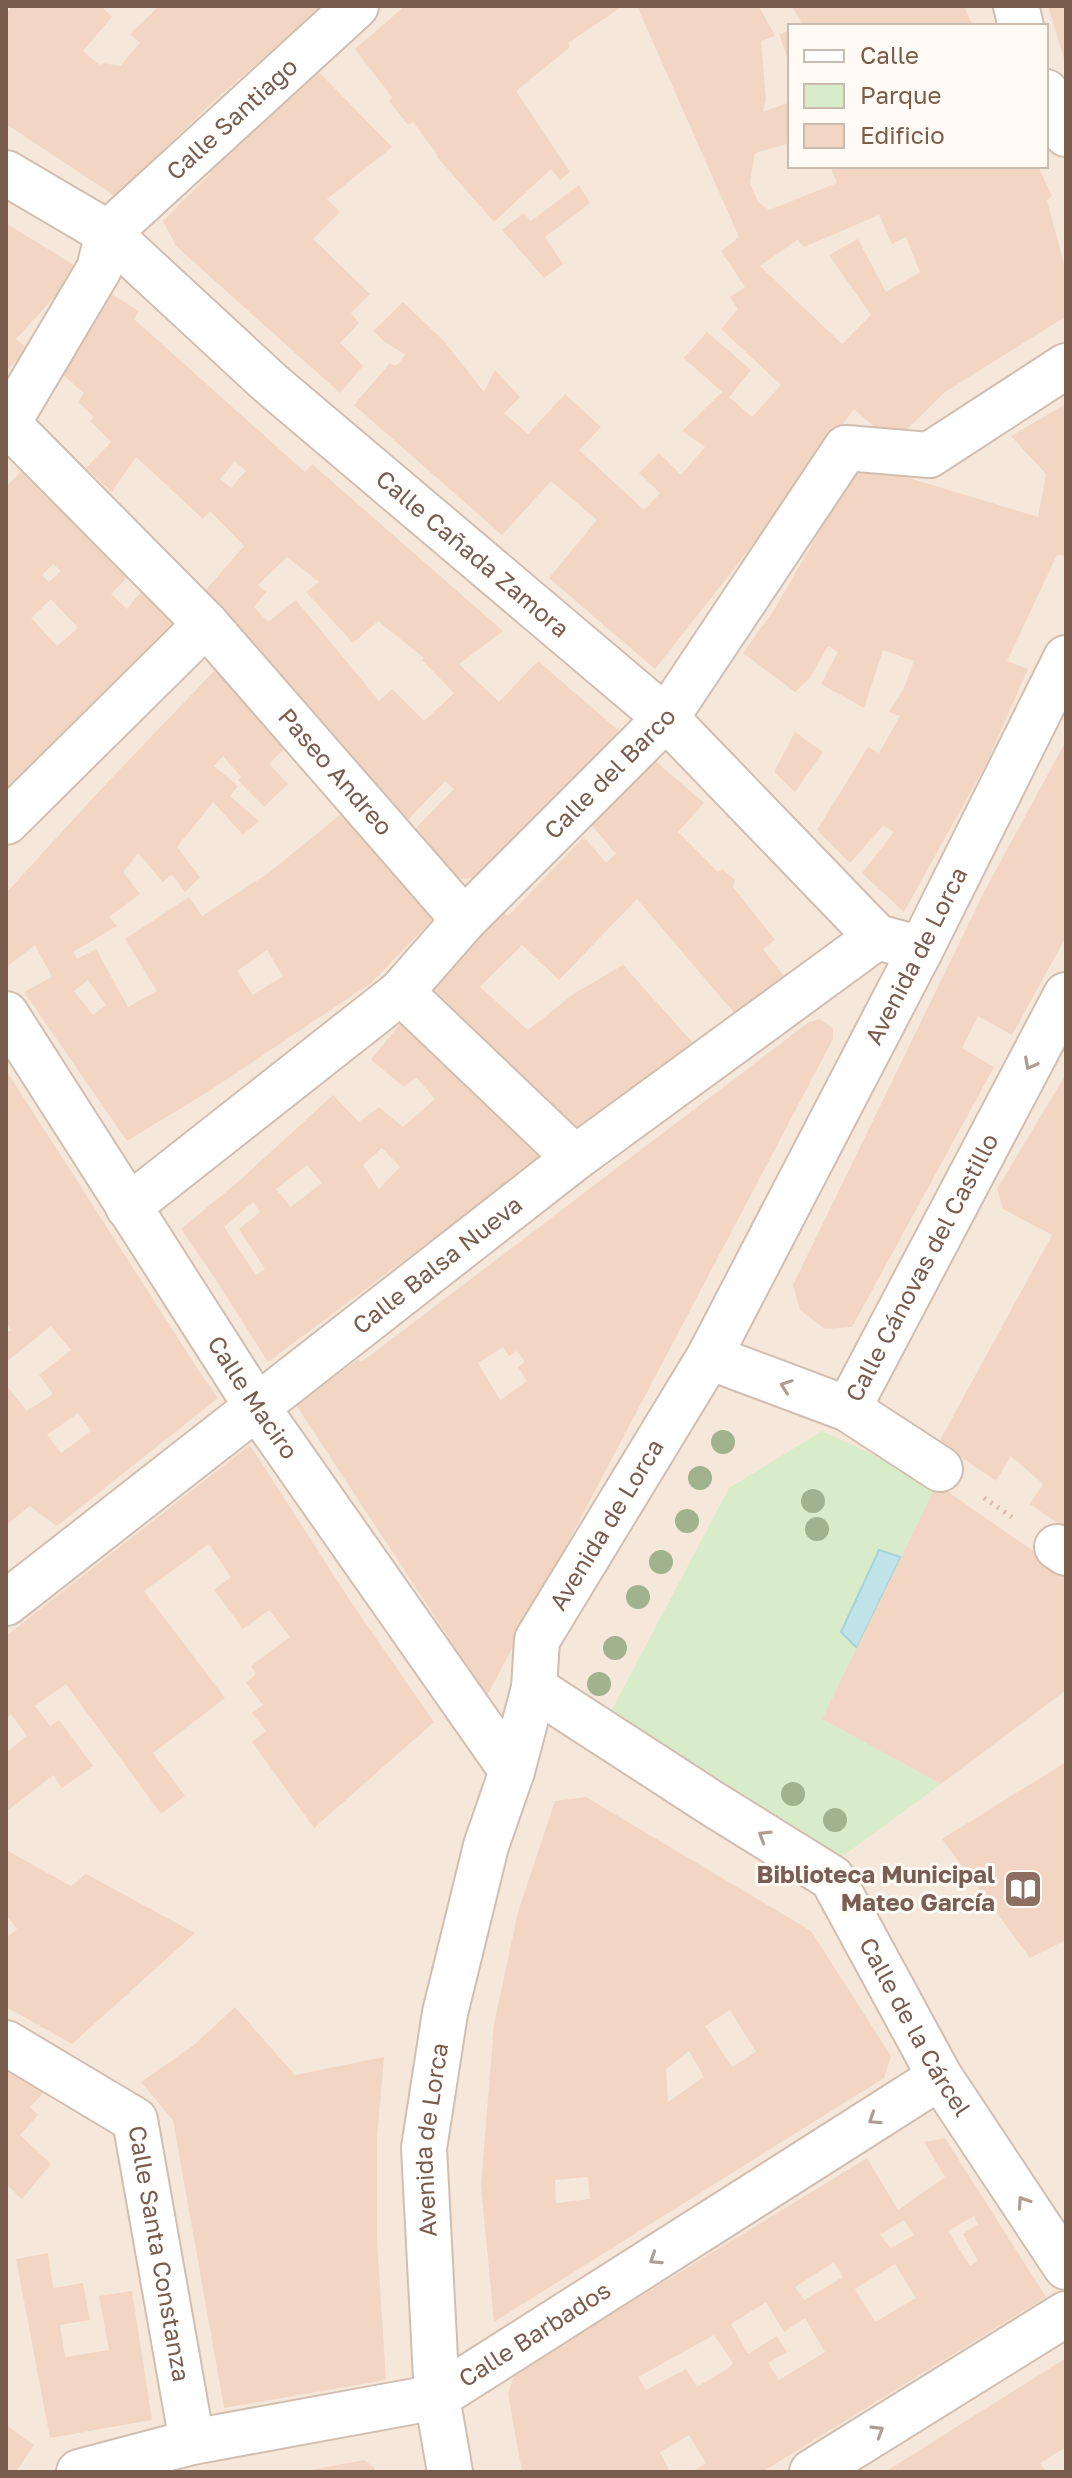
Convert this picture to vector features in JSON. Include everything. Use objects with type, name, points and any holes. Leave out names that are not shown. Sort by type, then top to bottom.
[{"type":"street","name":"Calle Santiago","points":[[108,233],[356,6]]},
{"type":"street","points":[[1048,96],[1066,134]]},
{"type":"street","name":"Calle Cañada Zamora","points":[[6,173],[108,233],[270,383],[666,718],[877,937]]},
{"type":"street","points":[[7,425],[99,269],[108,233]]},
{"type":"street","name":"Calle del Barco","points":[[128,1207],[401,992],[464,920],[666,718],[846,448],[929,455],[1066,366]]},
{"type":"street","name":"Paseo Andreo","points":[[7,425],[206,624],[464,920]]},
{"type":"street","points":[[6,822],[206,624]]},
{"type":"street","name":"Avenida de Lorca","points":[[450,2472],[437,2397],[424,2148],[445,2013],[486,1846],[512,1771],[534,1688],[537,1640],[709,1357],[921,949],[1066,658]]},
{"type":"street","points":[[877,937],[921,949]]},
{"type":"street","name":"Calle Balsa Nueva","points":[[6,1603],[575,1158],[877,937]]},
{"type":"street","points":[[401,992],[575,1158]]},
{"type":"street","name":"Calle Cánovas del Castillo","points":[[709,1357],[848,1409],[1066,995]]},
{"type":"street","name":"Calle Maciro","points":[[6,1014],[257,1407],[512,1771]]},
{"type":"street","points":[[848,1409],[940,1469]]},
{"type":"street","name":"Calle de la Cárcel","points":[[534,1688],[832,1878],[940,2077],[1066,2267]]},
{"type":"street","name":"Calle Santa Constanza","points":[[6,2043],[135,2120],[192,2442]]},
{"type":"street","name":"Calle Barbados","points":[[79,2472],[192,2442],[437,2397],[940,2077]]},
{"type":"street","points":[[812,2472],[1066,2314]]},
{"type":"path","points":[[940,1469],[1061,1550]]},
{"type":"shaded area","points":[[6,6],[1066,6],[1066,2472],[6,2472]]},
{"type":"green space","points":[[822,1431],[937,1484],[822,1719],[941,1784],[843,1856],[607,1719],[729,1488]]},
{"type":"water","points":[[879,1550],[901,1557],[857,1648],[841,1632]]},
{"type":"building","points":[[8,6],[101,6],[112,17],[83,51],[100,65],[120,66],[140,43],[130,34],[159,6],[323,6],[215,100],[115,196],[6,124],[6,14],[11,8]]},
{"type":"building","points":[[405,6],[623,6],[568,43],[570,47],[516,91],[570,172],[560,180],[551,169],[494,222],[437,157],[413,122],[408,125],[389,101],[392,97],[355,49]]},
{"type":"building","points":[[637,6],[759,6],[775,36],[761,41],[766,100],[763,112],[788,103],[788,144],[755,153],[750,182],[758,202],[769,210],[837,183],[831,168],[1039,168],[1052,196],[1047,200],[1066,272],[1065,317],[945,392],[893,443],[854,409],[655,669],[549,578],[597,520],[551,481],[502,535],[354,405],[390,363],[396,366],[406,355],[373,331],[403,302],[444,341],[484,392],[495,370],[520,397],[504,413],[528,434],[565,394],[601,427],[579,450],[644,510],[660,493],[639,473],[659,453],[681,475],[705,447],[682,431],[722,392],[684,358],[707,332],[751,370],[729,397],[752,417],[781,385],[721,329],[738,309],[730,297],[745,287],[721,251],[739,237]],"holes":[[[879,215],[892,244],[906,237],[920,272],[886,292],[858,239],[829,255],[871,315],[842,344],[760,266],[797,240],[804,247]]]},
{"type":"building","points":[[792,6],[964,6],[972,24],[802,24]]},
{"type":"building","points":[[1048,6],[1066,6],[1066,62],[1065,62]]},
{"type":"building","points":[[788,31],[788,57],[787,57],[779,34]]},
{"type":"building","points":[[313,66],[392,147],[327,199],[340,212],[313,239],[370,294],[351,313],[359,323],[340,343],[363,366],[340,393],[176,246],[163,221],[211,173],[205,162]]},
{"type":"building","points":[[579,185],[590,203],[545,237],[563,264],[544,278],[502,230],[524,213],[531,221]]},
{"type":"building","points":[[6,223],[80,269],[16,339],[28,349],[6,371]]},
{"type":"building","points":[[108,292],[139,311],[134,319],[305,472],[312,464],[503,631],[459,664],[499,702],[538,661],[619,731],[478,878],[450,879],[410,834],[454,789],[445,781],[403,825],[204,592],[244,546],[210,511],[203,519],[136,457],[112,492],[86,468],[111,442],[90,421],[94,417],[78,402],[84,393],[57,370]],"holes":[[[235,461],[246,471],[231,488],[220,479]],[[287,557],[319,582],[306,592],[353,643],[378,621],[424,658],[422,660],[454,693],[424,721],[392,689],[379,701],[296,600],[268,622],[254,607],[266,592],[258,585]]]},
{"type":"building","points":[[1066,404],[1066,556],[1057,555],[1007,661],[1028,669],[986,764],[904,912],[862,873],[894,832],[883,826],[850,863],[817,830],[868,747],[879,753],[900,716],[889,712],[903,690],[914,661],[883,650],[864,708],[821,684],[838,652],[828,646],[809,679],[795,692],[743,653],[774,610],[856,468],[866,465],[1038,517],[1046,474],[1011,436]]},
{"type":"building","points":[[28,464],[136,569],[111,594],[127,609],[149,582],[183,616],[6,805],[6,487]],"holes":[[[53,564],[61,571],[49,582],[42,575]],[[51,599],[78,628],[57,646],[31,618]]]},
{"type":"building","points":[[218,667],[288,745],[269,764],[288,784],[264,807],[238,780],[241,777],[223,756],[214,766],[238,786],[230,796],[259,821],[243,835],[213,802],[177,847],[200,877],[185,892],[172,874],[163,882],[138,853],[123,872],[140,894],[109,917],[117,926],[73,952],[77,959],[96,949],[128,1007],[157,991],[125,939],[189,897],[202,916],[267,874],[340,815],[371,846],[433,919],[371,983],[209,1091],[127,1141],[24,992],[52,977],[35,945],[6,967],[6,893]],"holes":[[[267,950],[283,976],[253,995],[237,971]],[[88,980],[106,1005],[93,1015],[74,991]]]},
{"type":"building","points":[[795,732],[823,752],[795,792],[774,772]]},
{"type":"building","points":[[1066,741],[1066,937],[1012,1035],[978,1016],[962,1048],[994,1067],[852,1327],[825,1329],[800,1310],[793,1285],[985,890]]},
{"type":"building","points":[[653,759],[704,803],[678,832],[718,872],[722,869],[735,880],[733,887],[775,940],[763,949],[786,979],[736,1015],[637,899],[559,980],[522,945],[480,987],[528,1030],[575,993],[623,965],[695,1045],[633,1093],[630,1090],[572,1133],[426,989],[503,913],[508,916],[584,837],[606,863],[616,854],[589,822]]},
{"type":"building","points":[[407,1015],[545,1155],[268,1362],[181,1229],[333,1095],[359,1122],[379,1107],[403,1127],[435,1099],[416,1077],[404,1087],[371,1060]],"holes":[[[382,1148],[400,1167],[379,1189],[363,1165]],[[307,1165],[322,1183],[291,1207],[276,1189]],[[253,1202],[260,1212],[239,1229],[265,1269],[256,1275],[224,1227]]]},
{"type":"building","points":[[820,1019],[833,1028],[833,1039],[487,1696],[296,1405],[359,1359],[363,1361],[809,1022]],"holes":[[[503,1347],[509,1356],[517,1351],[525,1362],[518,1367],[527,1381],[500,1400],[478,1363]]]},
{"type":"building","points":[[6,1070],[218,1398],[57,1526],[30,1506],[6,1525],[6,1385],[27,1411],[53,1394],[39,1375],[71,1350],[51,1326],[6,1362],[6,1333],[11,1330],[6,1323]],"holes":[[[78,1413],[91,1431],[61,1453],[47,1435]]]},
{"type":"building","points":[[1066,1074],[1066,1529],[1030,1504],[1043,1484],[1011,1456],[996,1481],[939,1442],[1052,1235],[1003,1209],[997,1189]]},
{"type":"building","points":[[250,1445],[351,1602],[434,1722],[314,1828],[252,1742],[266,1731],[252,1713],[263,1705],[246,1683],[256,1674],[251,1666],[290,1637],[269,1610],[243,1629],[214,1590],[231,1577],[209,1544],[144,1591],[225,1698],[153,1753],[185,1796],[161,1814],[66,1684],[35,1706],[50,1726],[59,1720],[93,1766],[62,1788],[53,1775],[6,1812],[6,1753],[27,1736],[11,1714],[6,1718],[6,1636]]},
{"type":"building","points":[[937,1484],[1066,1574],[1066,1690],[941,1784],[822,1719]]},
{"type":"building","name":"Biblioteca Municipal Mateo García","points":[[1066,1762],[1066,1940],[1030,1958],[942,1839]]},
{"type":"building","points":[[586,1797],[811,1931],[891,2056],[884,2078],[494,2322],[481,2186],[494,2024],[518,1912],[555,1801]],"holes":[[[730,2010],[756,2052],[732,2067],[705,2026]],[[689,2051],[704,2077],[668,2102],[666,2069]],[[588,2177],[590,2199],[556,2203],[555,2180]]]},
{"type":"building","points":[[6,1850],[71,1886],[86,1874],[195,1933],[72,2044],[6,2007],[6,1938],[17,1929],[6,1915]]},
{"type":"building","points":[[235,2007],[295,2075],[384,2057],[377,2139],[377,2241],[386,2380],[224,2408],[173,2120],[141,2082],[194,2045]]},
{"type":"building","points":[[6,2071],[45,2091],[30,2107],[38,2115],[20,2135],[51,2164],[22,2199],[6,2184]]},
{"type":"building","points":[[945,2138],[1046,2297],[762,2472],[691,2472],[706,2463],[689,2435],[660,2452],[670,2472],[522,2472],[508,2394],[515,2373],[867,2158],[898,2210],[945,2177],[924,2142]],"holes":[[[974,2216],[978,2224],[963,2234],[978,2261],[970,2266],[948,2231]],[[904,2220],[914,2235],[891,2248],[880,2235]],[[834,2262],[843,2277],[804,2300],[795,2287]],[[895,2264],[916,2298],[875,2322],[855,2289]],[[766,2302],[784,2332],[805,2318],[825,2352],[779,2380],[768,2363],[787,2352],[777,2336],[748,2354],[731,2324]],[[714,2335],[733,2363],[697,2387],[686,2369],[646,2390],[638,2377]]]},
{"type":"building","points":[[48,2253],[53,2288],[83,2283],[90,2320],[60,2325],[65,2357],[109,2350],[99,2296],[132,2291],[152,2420],[50,2438],[16,2259]]},
{"type":"building","points":[[1066,2358],[1066,2447],[1040,2463],[1046,2472],[885,2472]]},
{"type":"building","points":[[6,2425],[34,2445],[16,2472],[6,2472]]},
{"type":"building","points":[[364,2460],[375,2468],[375,2472],[300,2472]]},
{"type":"place","name":"Biblioteca Municipal Mateo García","points":[[1023,1889]]}]
